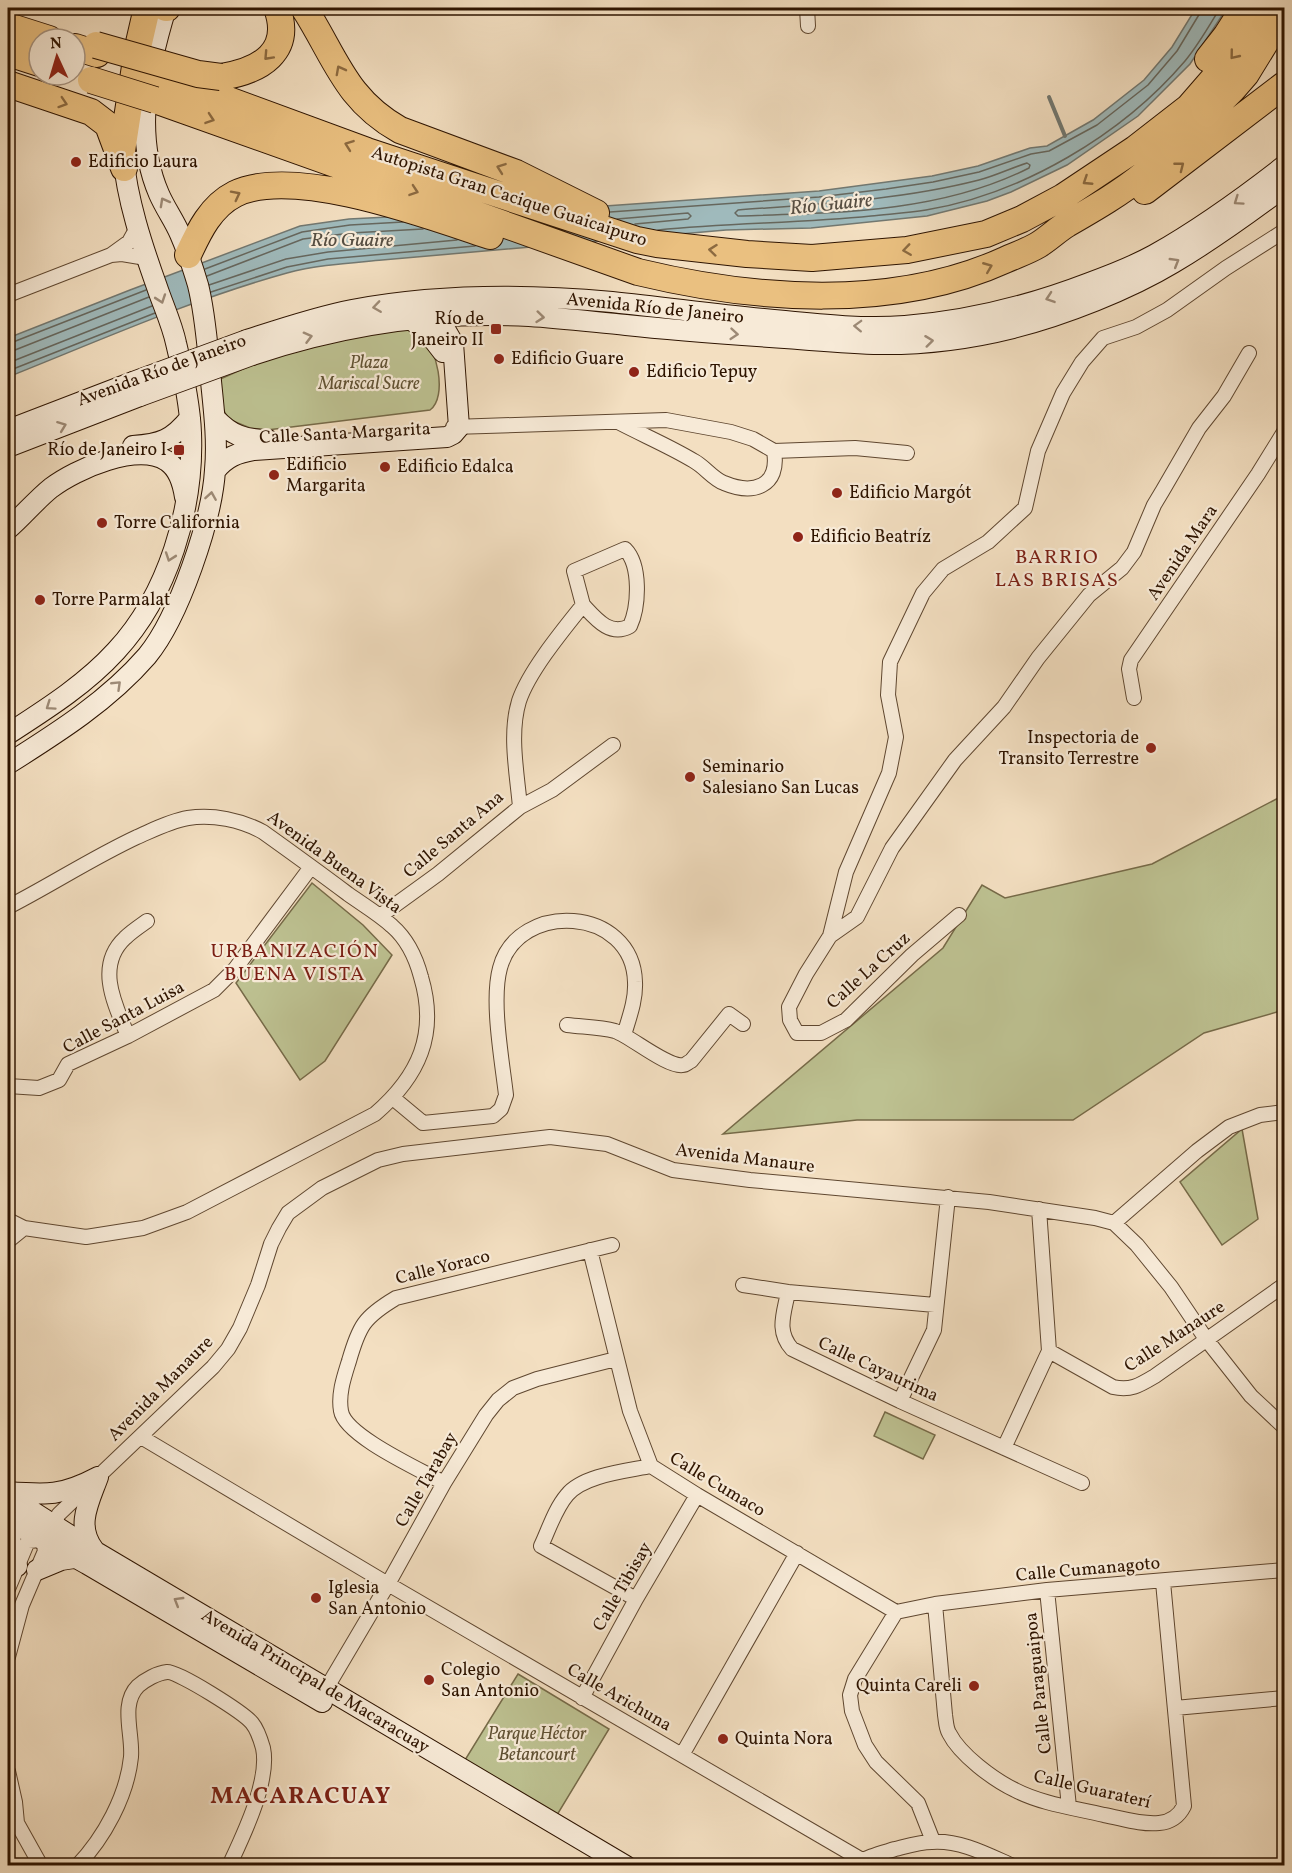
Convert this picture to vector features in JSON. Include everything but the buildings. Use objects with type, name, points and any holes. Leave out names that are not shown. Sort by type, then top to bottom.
[{"type":"highway","points":[[123,159],[138,47],[147,8]]},
{"type":"highway","points":[[87,47],[198,75],[221,77],[242,74],[271,56],[281,35],[282,27],[277,8]]},
{"type":"highway","points":[[304,8],[315,18],[347,84],[368,108],[383,120],[400,130],[516,173],[647,241]]},
{"type":"highway","points":[[1135,149],[1226,36],[1244,8]]},
{"type":"highway","name":"Autopista Gran Cacique Guaicaipuro","points":[[87,47],[367,151],[647,241],[747,254],[812,258],[907,250],[949,243],[986,234],[1022,219],[1063,196],[1135,149],[1189,107],[1235,54],[1269,8]]},
{"type":"highway","name":"Autopista Gran Cacique Guaicaipuro","points":[[1246,74],[1284,12]]},
{"type":"highway","name":"Autopista Gran Cacique Guaicaipuro","points":[[87,79],[155,100],[446,202],[578,259],[718,289],[771,293],[865,294],[939,284],[986,269],[1038,245],[1143,175],[1197,125],[1246,74],[1270,55],[1284,34]]},
{"type":"highway","points":[[8,53],[27,59]]},
{"type":"highway","points":[[8,84],[91,112],[108,125],[123,159]]},
{"type":"highway","points":[[1038,245],[1100,219],[1151,188],[1284,86]]},
{"type":"highway","points":[[188,255],[201,228],[215,208],[234,195],[262,186],[276,185],[310,188],[408,208],[578,259]]},
{"type":"street","points":[[8,734],[91,675],[126,639],[158,587],[177,537],[191,479],[190,418],[176,341],[146,258],[123,159],[119,111],[129,34],[137,8]]},
{"type":"street","points":[[8,764],[98,703],[147,655],[162,633],[185,585],[210,506],[215,471],[215,418],[206,328],[198,286],[188,255],[159,194],[145,135],[144,112],[148,80],[166,8]]},
{"type":"street","points":[[807,8],[808,26]]},
{"type":"street","name":"Avenida Río de Janeiro","points":[[8,430],[136,389],[250,347],[288,326],[352,310],[436,308],[489,297],[611,302],[820,325],[902,326],[962,320],[1048,299],[1153,256],[1217,215],[1284,166]]},
{"type":"street","name":"Avenida Río de Janeiro","points":[[250,347],[360,326],[412,320],[436,308],[482,316],[528,316],[677,330],[874,344],[915,343],[986,333],[1015,328],[1123,289],[1171,265],[1231,226],[1284,187]]},
{"type":"street","points":[[8,295],[111,255],[129,242],[138,226]]},
{"type":"street","points":[[830,936],[846,872],[889,773],[896,736],[888,695],[890,662],[923,593],[943,569],[988,543],[1025,508],[1038,451],[1063,393],[1082,362],[1103,338],[1136,327],[1167,310],[1284,231]]},
{"type":"street","points":[[111,255],[122,254],[146,258]]},
{"type":"street","name":"Calle Santa Margarita","points":[[215,471],[230,456],[247,451],[447,437],[453,434],[448,347],[436,308]]},
{"type":"street","points":[[412,320],[448,347],[461,327],[482,316]]},
{"type":"street","points":[[830,936],[856,917],[892,848],[955,760],[1004,707],[1044,651],[1089,595],[1122,568],[1134,552],[1163,490],[1199,428],[1224,396],[1248,353]]},
{"type":"street","name":"Avenida Río de Janeiro","points":[[8,447],[136,389]]},
{"type":"street","points":[[8,517],[35,490],[70,466],[116,448],[154,445],[164,441],[182,428],[190,418]]},
{"type":"street","name":"Calle Santa Margarita","points":[[215,418],[231,433],[252,440],[453,427],[666,420],[742,435],[774,451],[855,448],[907,453]]},
{"type":"street","name":"Calle Santa Margarita","points":[[619,423],[695,462],[722,483],[736,487],[752,488],[766,484],[774,474],[776,462],[774,451]]},
{"type":"street","name":"Avenida Mara","points":[[1134,698],[1129,669],[1131,660],[1258,474],[1284,432]]},
{"type":"street","points":[[8,529],[51,488],[79,471],[106,460],[129,456],[151,456],[166,460],[180,478],[185,502]]},
{"type":"street","points":[[625,549],[632,562],[638,595],[638,605],[630,626],[623,630],[613,630],[583,605],[574,571],[625,549]]},
{"type":"street","name":"Calle Santa Ana","points":[[380,916],[438,874],[520,807],[515,732],[519,700],[553,643],[583,605]]},
{"type":"street","points":[[520,807],[552,790],[613,745]]},
{"type":"street","name":"Avenida Buena Vista","points":[[8,907],[130,840],[162,826],[188,818],[207,817],[244,823],[263,832],[393,927],[411,950],[424,985],[428,1022],[425,1042],[418,1063],[407,1082],[375,1114],[187,1212],[143,1228],[86,1237],[24,1228],[8,1220]]},
{"type":"street","name":"Calle Santa Luisa","points":[[8,1086],[39,1088],[59,1080],[68,1065],[214,990],[235,969],[311,867]]},
{"type":"street","name":"Calle La Cruz","points":[[830,936],[789,1007],[790,1020],[797,1033],[821,1034],[846,1020],[912,955],[959,915]]},
{"type":"street","points":[[393,1098],[423,1123],[493,1116],[501,1109],[506,1095],[496,986],[500,967],[506,951],[517,938],[553,922],[572,920],[593,924],[609,932],[622,944],[632,961],[636,980],[635,995],[624,1035]]},
{"type":"street","points":[[128,1036],[110,988],[111,963],[115,950],[123,939],[147,921]]},
{"type":"street","points":[[567,1024],[613,1031],[624,1035],[654,1054],[675,1064],[683,1065],[691,1060],[729,1014],[743,1024]]},
{"type":"street","points":[[1284,1112],[1260,1115],[1229,1127],[1197,1151],[1114,1223],[1137,1245],[1171,1287],[1206,1340],[1251,1396],[1284,1427]]},
{"type":"street","name":"Avenida Manaure","points":[[47,1532],[59,1514],[213,1367],[228,1349],[250,1308],[271,1244],[288,1213],[322,1188],[378,1160],[403,1154],[550,1137],[607,1144],[673,1170],[750,1180],[948,1197],[1039,1209],[1114,1223]]},
{"type":"street","points":[[900,1401],[934,1330],[948,1197]]},
{"type":"street","points":[[1004,1448],[1049,1351],[1039,1209]]},
{"type":"street","points":[[8,1241],[24,1228]]},
{"type":"street","name":"Calle Yoraco","points":[[444,1483],[367,1441],[346,1422],[341,1413],[343,1383],[356,1336],[369,1316],[396,1298],[612,1245]]},
{"type":"street","name":"Calle Cumaco","points":[[590,1250],[630,1411],[651,1466],[896,1612]]},
{"type":"street","points":[[743,1285],[788,1292],[935,1305]]},
{"type":"street","name":"Calle Manaure","points":[[1049,1351],[1113,1387],[1135,1388],[1284,1285]]},
{"type":"street","name":"Calle Cayaurima","points":[[788,1292],[782,1327],[783,1340],[792,1349],[900,1401],[1082,1483]]},
{"type":"street","name":"Calle Tarabay","points":[[326,1689],[444,1483],[486,1415],[498,1400],[513,1388],[537,1379],[616,1359]]},
{"type":"street","name":"Calle Arichuna","points":[[141,1437],[682,1755],[859,1863]]},
{"type":"street","points":[[636,1599],[541,1546],[567,1494],[575,1487],[603,1476],[651,1466]]},
{"type":"street","points":[[8,1494],[35,1495],[63,1492],[75,1489],[98,1477]]},
{"type":"street","points":[[96,1552],[87,1541],[84,1526],[98,1477]]},
{"type":"street","name":"Avenida Principal de Macaracuay","points":[[8,1494],[74,1558],[602,1866]]},
{"type":"street","name":"Calle Tibisay","points":[[582,1698],[636,1599],[697,1495]]},
{"type":"street","name":"Avenida Principal de Macaracuay","points":[[8,1521],[47,1532],[96,1552],[626,1866]]},
{"type":"street","points":[[8,1530],[17,1566]]},
{"type":"street","points":[[8,1588],[28,1541],[47,1532]]},
{"type":"street","points":[[8,1656],[22,1605],[45,1551],[47,1532]]},
{"type":"street","points":[[682,1755],[797,1553]]},
{"type":"street","points":[[37,1570],[61,1560],[74,1558]]},
{"type":"street","name":"Calle Cumanagoto","points":[[896,1612],[934,1604],[1047,1590],[1284,1570]]},
{"type":"street","name":"Calle Guaraterí","points":[[934,1604],[948,1732],[968,1756],[998,1780],[1033,1798],[1149,1823],[1170,1820],[1180,1814],[1184,1806],[1163,1582]]},
{"type":"street","name":"Calle Paraguaipoa","points":[[1047,1590],[1070,1807]]},
{"type":"street","points":[[896,1612],[855,1679],[850,1695],[852,1712],[865,1745],[876,1762],[918,1803],[933,1841]]},
{"type":"street","points":[[77,1866],[98,1840],[123,1790],[131,1757],[128,1704],[137,1687],[153,1676],[167,1672],[180,1675],[200,1687],[252,1723],[263,1750],[258,1796],[229,1866]]},
{"type":"street","points":[[1175,1708],[1284,1698]]},
{"type":"street","points":[[8,1771],[15,1803],[10,1824],[41,1866]]},
{"type":"street","points":[[859,1863],[884,1852],[933,1841],[968,1847],[1013,1866]]},
{"type":"green space","name":"Plaza Mariscal Sucre","points":[[407,327],[419,332],[426,340],[435,360],[439,383],[438,394],[430,410],[267,430],[250,428],[228,419],[220,402],[218,380],[270,357],[355,331]]},
{"type":"green space","points":[[1284,795],[1284,1010],[1204,1033],[1073,1120],[857,1120],[723,1134],[943,948],[982,885],[1005,898],[1152,864]]},
{"type":"green space","points":[[312,883],[363,925],[392,955],[325,1061],[300,1080],[236,983]]},
{"type":"green space","points":[[1242,1129],[1258,1219],[1222,1245],[1180,1182]]},
{"type":"green space","points":[[885,1412],[935,1435],[923,1459],[874,1436]]},
{"type":"green space","name":"Parque Héctor Betancourt","points":[[518,1674],[609,1729],[557,1815],[465,1760]]},
{"type":"water","name":"Río Guaire","points":[[1196,8],[1227,8],[1190,64],[1138,116],[1067,165],[987,201],[927,216],[811,228],[726,230],[310,268],[216,295],[8,377],[8,338],[300,226],[349,219],[605,206],[819,191],[932,176],[978,166],[1030,148],[1047,146],[1093,120],[1144,80],[1172,47]]},
{"type":"waterway","points":[[1049,97],[1065,136]]},
{"type":"place","name":"Edificio Laura","points":[[76,162]]},
{"type":"place","name":"Río de Janeiro II","points":[[496,329]]},
{"type":"place","name":"Edificio Guare","points":[[499,359]]},
{"type":"place","name":"Edificio Tepuy","points":[[634,372]]},
{"type":"place","name":"Río de Janeiro I","points":[[179,450]]},
{"type":"place","name":"Edificio Edalca","points":[[385,467]]},
{"type":"place","name":"Edificio Margarita","points":[[274,475]]},
{"type":"place","name":"Edificio Margót","points":[[837,493]]},
{"type":"place","name":"Torre California","points":[[102,523]]},
{"type":"place","name":"Edificio Beatríz","points":[[798,537]]},
{"type":"place","name":"Torre Parmalat","points":[[40,600]]},
{"type":"place","name":"Inspectoria de Transito Terrestre","points":[[1151,748]]},
{"type":"place","name":"Seminario Salesiano San Lucas","points":[[690,777]]},
{"type":"place","name":"Iglesia San Antonio","points":[[316,1598]]},
{"type":"place","name":"Colegio San Antonio","points":[[429,1680]]},
{"type":"place","name":"Quinta Careli","points":[[974,1686]]},
{"type":"place","name":"Quinta Nora","points":[[723,1739]]},
{"type":"district","name":"BARRIO LAS BRISAS","points":[[1057,570]]},
{"type":"district","name":"URBANIZACIÓN BUENA VISTA","points":[[295,964]]},
{"type":"district","name":"MACARACUAY","points":[[301,1797]]}]
